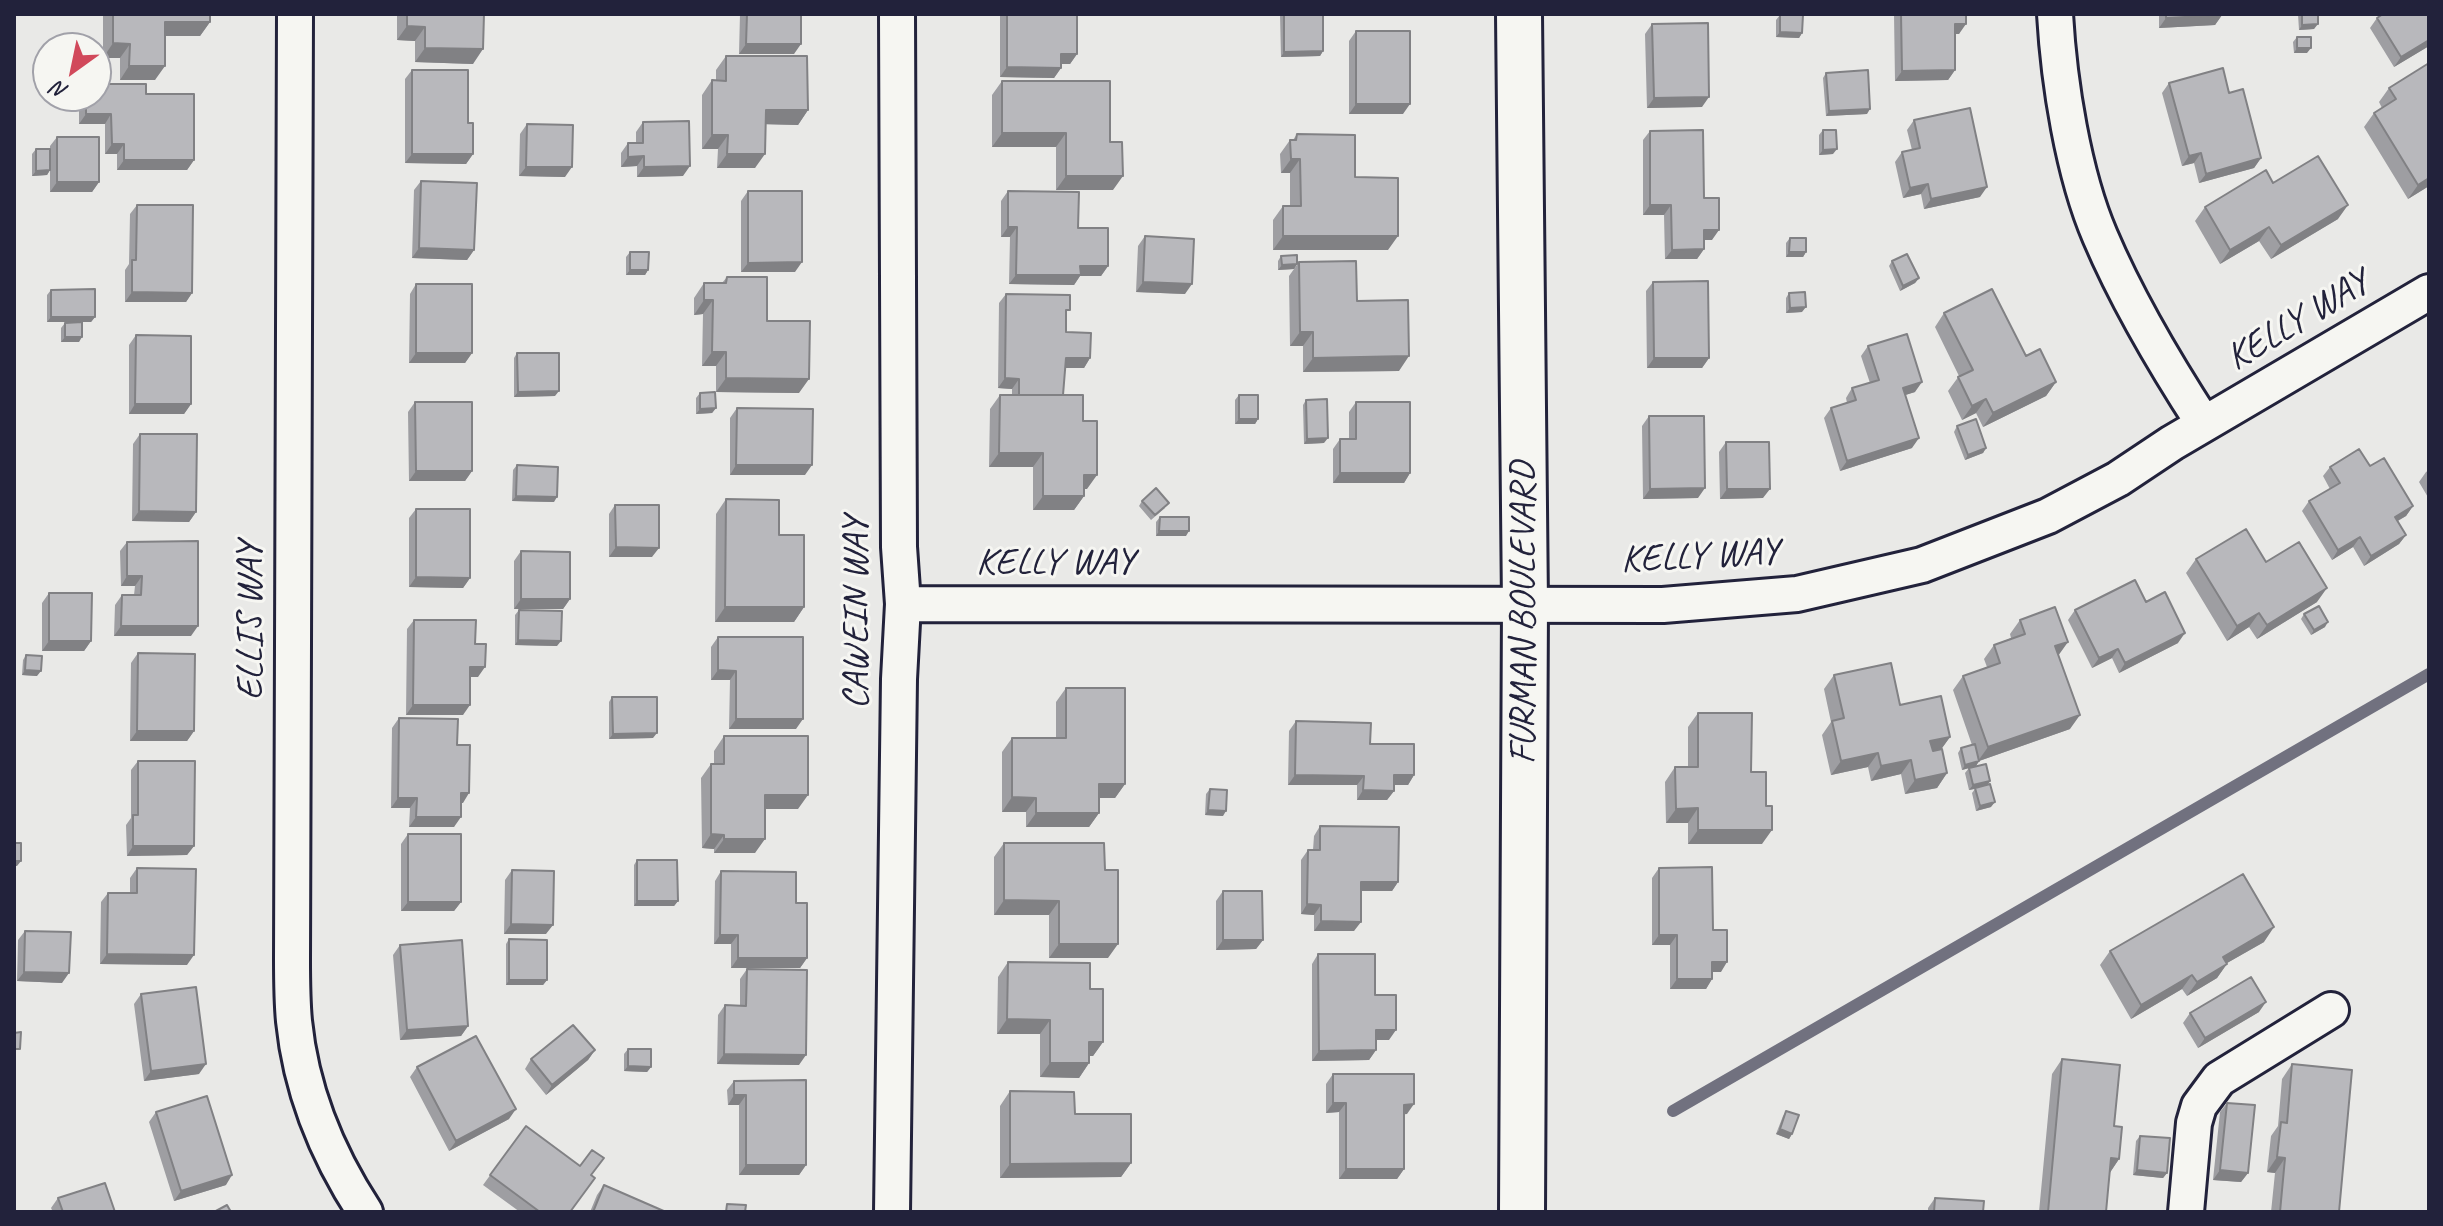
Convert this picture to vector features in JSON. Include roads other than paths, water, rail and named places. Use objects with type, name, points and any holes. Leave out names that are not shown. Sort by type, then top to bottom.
[{"type":"street","name":"ELLIS WAY","points":[[295,14],[294,1021],[308,1095],[323,1137],[343,1178],[365,1212]]},
{"type":"street","name":"CAWEIN WAY","points":[[892,1212],[899,679],[903,604],[899,547],[897,14]]},
{"type":"street","name":"FURMAN BOULEVARD","points":[[1519,14],[1525,605],[1522,1212]]},
{"type":"street","points":[[2055,14],[2071,140],[2099,233],[2133,305],[2204,424]]},
{"type":"street","name":"KELLY WAY","points":[[903,604],[1663,605],[1797,594],[1922,565],[2048,516],[2118,479],[2204,424],[2429,292]]},
{"type":"street","points":[[2186,1212],[2194,1123],[2205,1095],[2219,1079],[2331,1010]]},
{"type":"waterway","points":[[1673,1111],[2429,674]]}]
